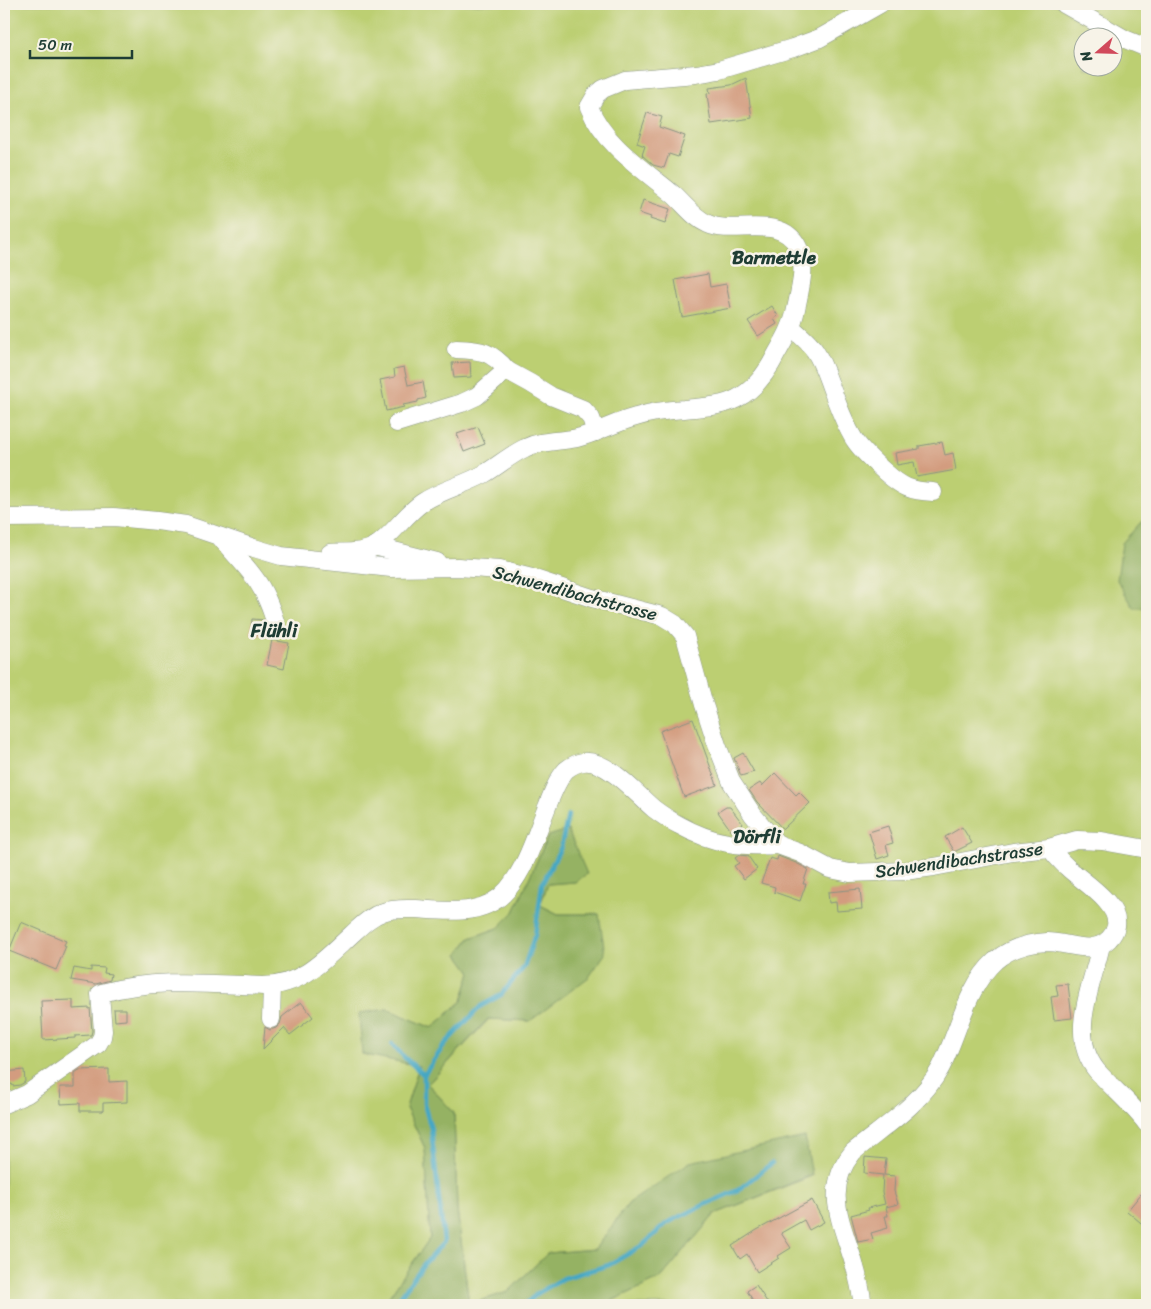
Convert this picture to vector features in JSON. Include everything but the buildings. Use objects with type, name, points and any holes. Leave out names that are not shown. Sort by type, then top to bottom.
[{"type":"street","points":[[296,558],[316,554],[359,551],[374,546],[420,504],[484,474],[522,449],[535,444],[569,439],[596,432],[635,417],[716,406],[736,399],[748,391],[760,379],[773,361],[791,327],[795,314],[802,268],[802,257],[795,242],[777,230],[714,226],[698,218],[674,195],[639,168],[612,142],[594,120],[589,107],[596,95],[603,89],[625,80],[681,76],[719,70],[793,48],[820,38],[880,4]]},
{"type":"street","points":[[1064,4],[1125,39],[1147,48]]},
{"type":"street","points":[[791,327],[810,344],[818,355],[845,422],[860,447],[895,480],[914,490],[933,492]]},
{"type":"street","points":[[456,349],[476,350],[491,354],[508,371],[551,396],[583,409],[591,418],[596,432]]},
{"type":"street","points":[[397,423],[462,403],[477,396],[508,371]]},
{"type":"street","name":"Schwendibachstrasse","points":[[4,518],[114,517],[157,520],[186,525],[269,553],[296,558],[391,568],[458,567],[500,570],[532,578],[579,594],[662,616],[675,624],[685,636],[717,745],[732,783],[753,815],[778,845],[800,853],[839,872],[904,871],[1013,852],[1049,848],[1070,841],[1087,840],[1147,849]]},
{"type":"street","points":[[220,537],[255,578],[271,608],[277,628]]},
{"type":"street","points":[[374,546],[458,567]]},
{"type":"street","points":[[4,1104],[27,1094],[98,1044],[103,1031],[100,994],[102,993],[122,987],[159,983],[272,986],[284,984],[303,976],[379,913],[395,909],[474,910],[492,902],[508,890],[524,863],[553,790],[560,778],[571,766],[583,762],[604,767],[655,810],[680,826],[697,833],[739,846],[778,845]]},
{"type":"street","points":[[863,1305],[855,1266],[836,1203],[840,1175],[849,1157],[924,1092],[939,1070],[972,993],[995,961],[1013,950],[1033,944],[1049,942],[1088,947],[1101,945],[1111,938],[1115,931],[1117,921],[1112,908],[1102,897],[1067,868],[1049,848]]},
{"type":"street","points":[[1101,945],[1084,1010],[1083,1028],[1087,1053],[1096,1069],[1130,1103],[1147,1124]]},
{"type":"street","points":[[271,1019],[272,986]]},
{"type":"green space","points":[[4,4],[1147,4],[1147,521],[1141,522],[1147,608],[1147,1305],[603,1305],[661,1278],[715,1214],[812,1176],[805,1137],[629,1203],[595,1249],[548,1253],[508,1292],[469,1305],[457,1209],[454,1113],[428,1084],[489,1019],[530,1021],[599,914],[558,914],[540,905],[548,884],[575,882],[548,836],[514,912],[498,928],[470,938],[458,954],[471,972],[462,1001],[432,1028],[387,1009],[362,1054],[419,1066],[406,1108],[425,1148],[430,1238],[383,1305],[4,1305]]},
{"type":"green space","points":[[1147,521],[1147,608],[1134,608],[1117,580],[1122,543],[1141,522]]},
{"type":"green space","points":[[568,830],[587,874],[575,882],[548,884],[540,905],[558,914],[599,914],[605,954],[589,977],[530,1021],[488,1019],[428,1084],[454,1113],[457,1209],[469,1304],[508,1292],[548,1253],[595,1249],[629,1203],[690,1162],[805,1137],[812,1175],[715,1214],[661,1278],[603,1305],[383,1305],[430,1238],[425,1148],[406,1108],[419,1066],[362,1054],[359,1013],[387,1009],[432,1028],[462,1001],[471,972],[458,954],[470,938],[498,928],[514,912],[548,836]]},
{"type":"waterway","points":[[394,1305],[423,1265],[444,1242],[431,1129],[424,1104],[424,1075],[445,1044],[481,1006],[501,995],[524,967],[535,935],[542,884],[561,847],[568,815]]},
{"type":"waterway","points":[[392,1044],[424,1075]]},
{"type":"waterway","points":[[524,1305],[538,1293],[564,1278],[609,1265],[643,1245],[667,1223],[738,1190],[772,1163]]},
{"type":"district","name":"Barmettle","points":[[774,257]]},
{"type":"district","name":"Flühli","points":[[274,630]]},
{"type":"district","name":"Dörfli","points":[[757,836]]}]
